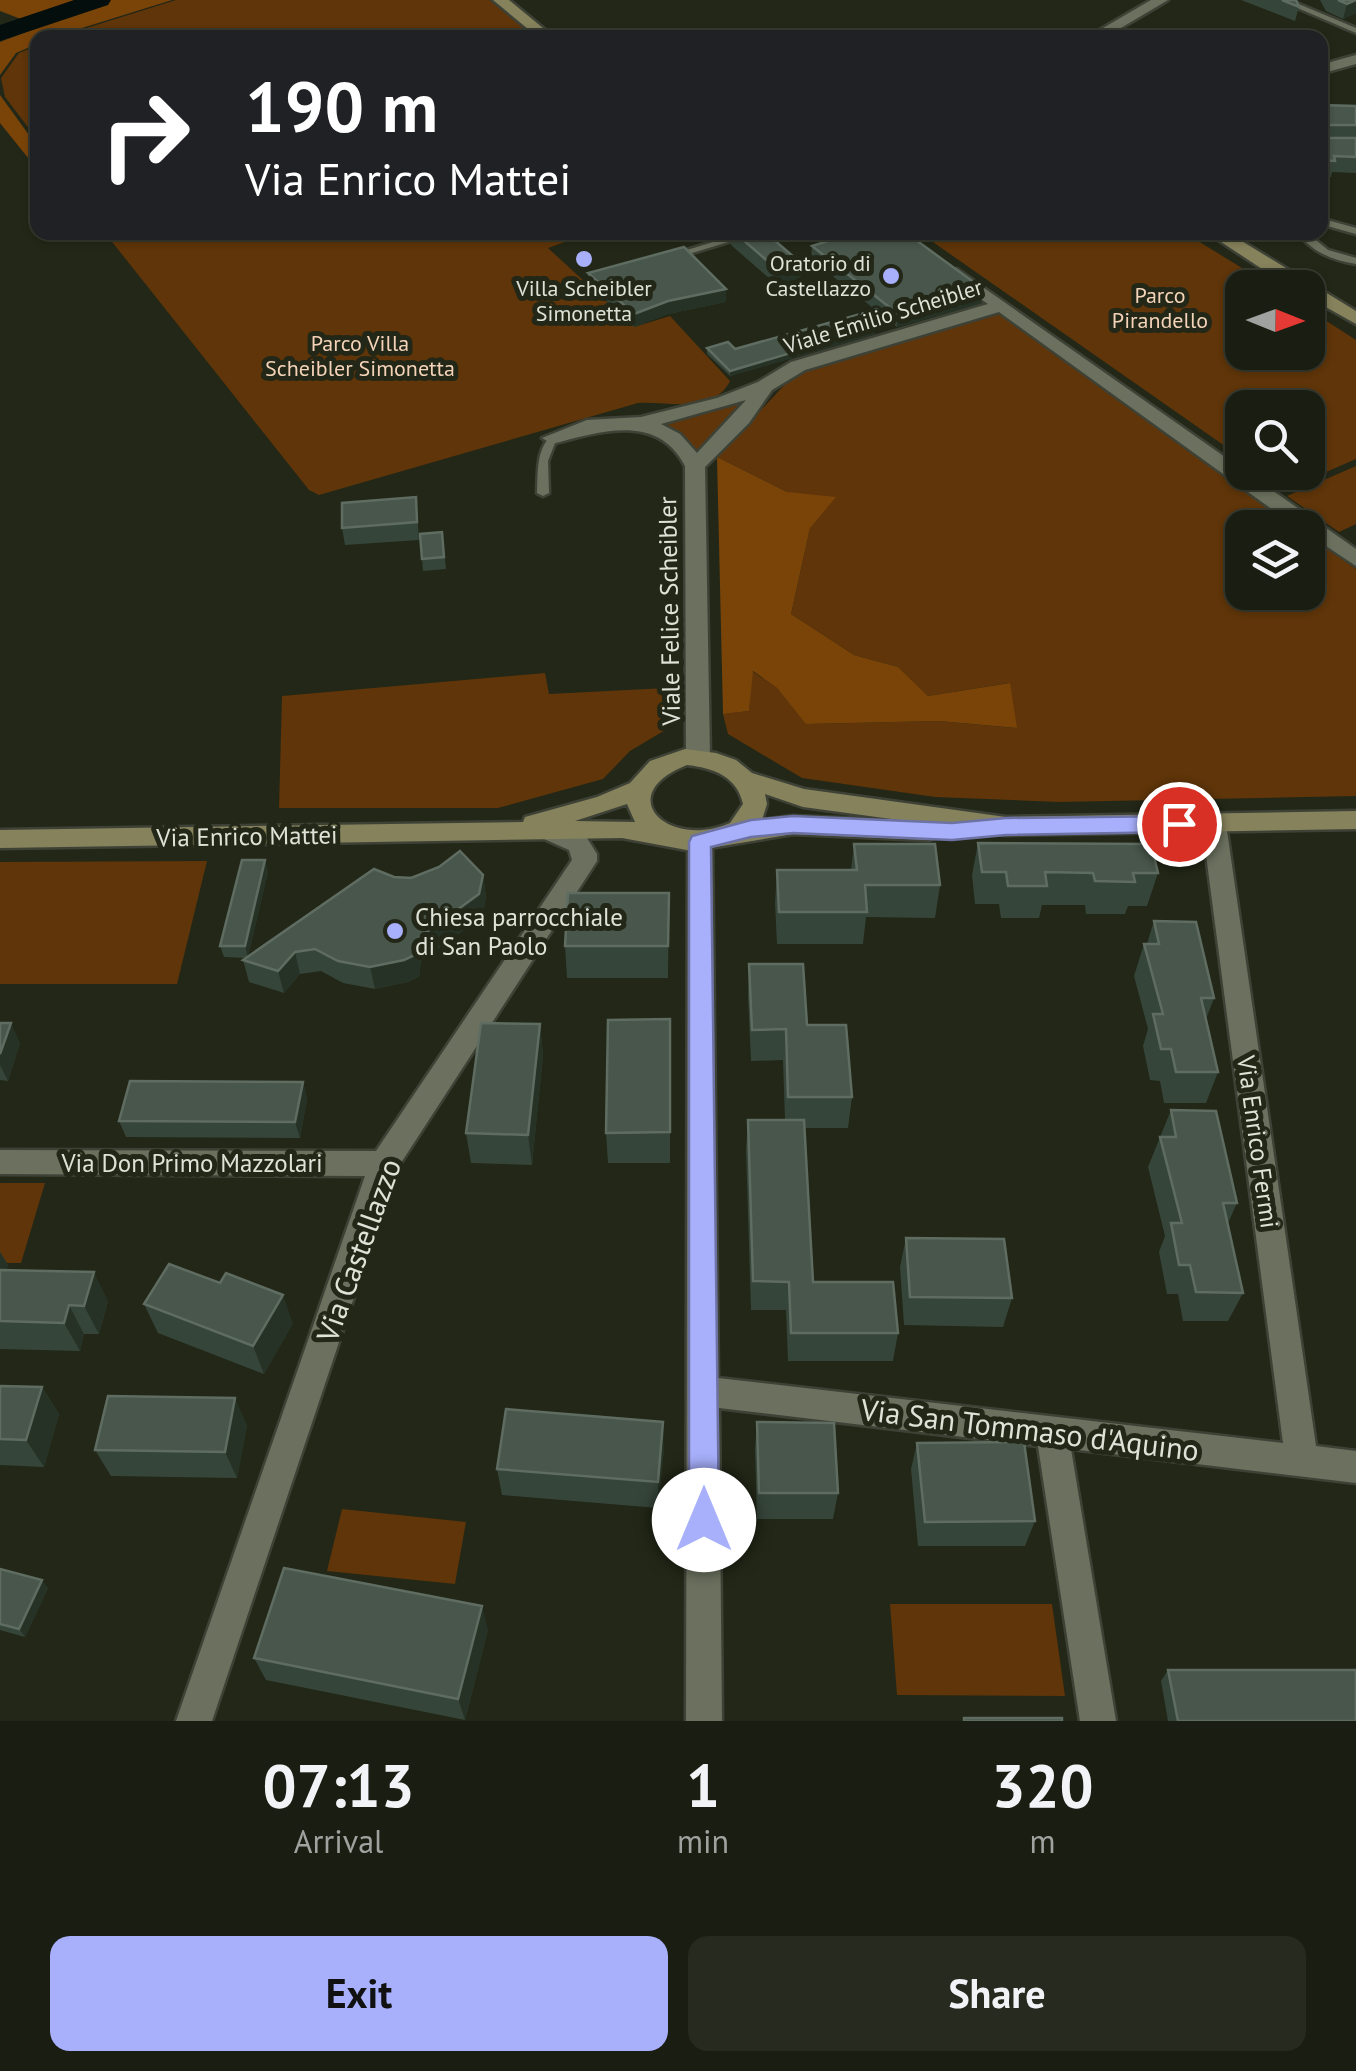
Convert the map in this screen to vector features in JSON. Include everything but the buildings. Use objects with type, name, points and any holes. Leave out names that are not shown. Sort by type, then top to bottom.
[{"type":"street","points":[[500,0],[538,30]]},
{"type":"street","points":[[1107,30],[1161,0]]},
{"type":"street","points":[[1328,68],[1356,60]]},
{"type":"street","points":[[1227,240],[1275,270]]},
{"type":"street","points":[[943,264],[1356,559]]},
{"type":"street","points":[[1325,301],[1356,320]]},
{"type":"street","name":"Viale Emilio Scheibler","points":[[552,438],[587,426],[641,423],[724,402],[765,386],[798,366],[1002,306]]},
{"type":"street","name":"Viale Felice Scheibler","points":[[695,466],[742,419],[765,386]]},
{"type":"street","name":"Viale Felice Scheibler","points":[[641,423],[674,437],[686,447],[695,466],[698,757]]},
{"type":"street","points":[[1006,826],[802,798],[748,780],[728,764],[698,757],[661,765],[642,779],[638,789],[641,815],[663,835],[715,838],[793,824],[952,832],[1006,826],[1356,820]]},
{"type":"street","points":[[715,838],[752,813],[754,791],[748,780]]},
{"type":"street","name":"Via Enrico Mattei","points":[[493,833],[596,806],[638,789]]},
{"type":"street","name":"Via Enrico Fermi","points":[[1214,824],[1302,1461]]},
{"type":"street","name":"Via Enrico Mattei","points":[[0,840],[553,833],[622,828],[663,835]]},
{"type":"street","name":"Via Castellazzo","points":[[194,1721],[384,1164],[580,869],[583,850],[553,833]]},
{"type":"street","points":[[704,1721],[704,1391],[715,838]]},
{"type":"street","name":"Via Don Primo Mazzolari","points":[[0,1162],[384,1164]]},
{"type":"street","name":"Via San Tommaso d'Aquino","points":[[704,1391],[1356,1467]]},
{"type":"street","points":[[1052,1432],[1098,1721]]},
{"type":"lane","points":[[1283,0],[1356,31]]},
{"type":"lane","points":[[1328,224],[1356,232]]},
{"type":"lane","points":[[676,255],[728,240]]},
{"type":"lane","points":[[1307,240],[1339,259],[1356,261]]},
{"type":"lane","points":[[543,493],[543,461],[552,438]]},
{"type":"green space","points":[[176,0],[490,0],[526,30],[80,30]]},
{"type":"green space","points":[[30,49],[30,130],[5,97],[1,78],[19,53]]},
{"type":"green space","name":"Parco Villa Scheibler Simonetta","points":[[111,240],[570,240],[548,248],[634,327],[670,316],[730,381],[722,392],[701,402],[638,403],[319,495],[309,490]]},
{"type":"green space","name":"Parco Pirandello","points":[[930,240],[1196,240],[1245,270],[1225,270],[1225,370],[1325,370],[1325,320],[1356,340],[1356,459],[1325,472],[1325,390],[1225,390],[1225,446]]},
{"type":"green space","points":[[1000,314],[1225,475],[1225,490],[1246,490],[1274,510],[1225,510],[1225,610],[1325,610],[1325,546],[1356,569],[1356,796],[1059,802],[935,797],[802,778],[728,734],[723,714],[749,711],[752,671],[777,688],[807,724],[939,721],[1016,728],[1009,683],[928,696],[898,667],[854,655],[791,614],[810,528],[787,492],[717,457],[791,378],[821,365]]},
{"type":"green space","points":[[754,395],[700,454],[678,433],[651,423],[719,408]]},
{"type":"green space","points":[[1356,466],[1356,524],[1339,532],[1325,522],[1325,510],[1307,510],[1287,496],[1301,490],[1325,490],[1325,479]]},
{"type":"green space","points":[[545,673],[549,694],[667,688],[667,729],[630,751],[603,779],[498,808],[279,808],[282,696]]},
{"type":"green space","points":[[207,861],[177,984],[0,984],[0,862]]},
{"type":"green space","points":[[0,1183],[45,1183],[21,1263],[0,1263]]},
{"type":"green space","points":[[342,1509],[466,1522],[455,1584],[327,1571]]},
{"type":"green space","points":[[890,1604],[1052,1604],[1065,1696],[897,1695]]},
{"type":"shaded area","points":[[0,0],[83,0],[21,19],[0,11]]},
{"type":"shaded area","points":[[110,0],[172,0],[76,30],[31,30]]},
{"type":"shaded area","points":[[30,31],[30,47],[16,53],[0,75],[0,42]]},
{"type":"shaded area","points":[[0,95],[30,136],[30,160],[0,123]]},
{"type":"shaded area","points":[[717,457],[787,492],[836,497],[810,528],[791,614],[854,655],[898,667],[928,696],[1010,683],[1017,728],[939,721],[806,724],[777,688],[753,671],[749,711],[723,714]]},
{"type":"waterway","points":[[0,33],[99,0]]},
{"type":"place","name":"Villa Scheibler Simonetta","points":[[584,259]]},
{"type":"place","name":"Oratorio di Castellazzo","points":[[891,276]]},
{"type":"place","name":"Chiesa parrocchiale di San Paolo","points":[[395,931]]},
{"type":"route","points":[[704,1520],[700,842],[751,828],[793,824],[952,832],[1006,826],[1179,824]]}]
